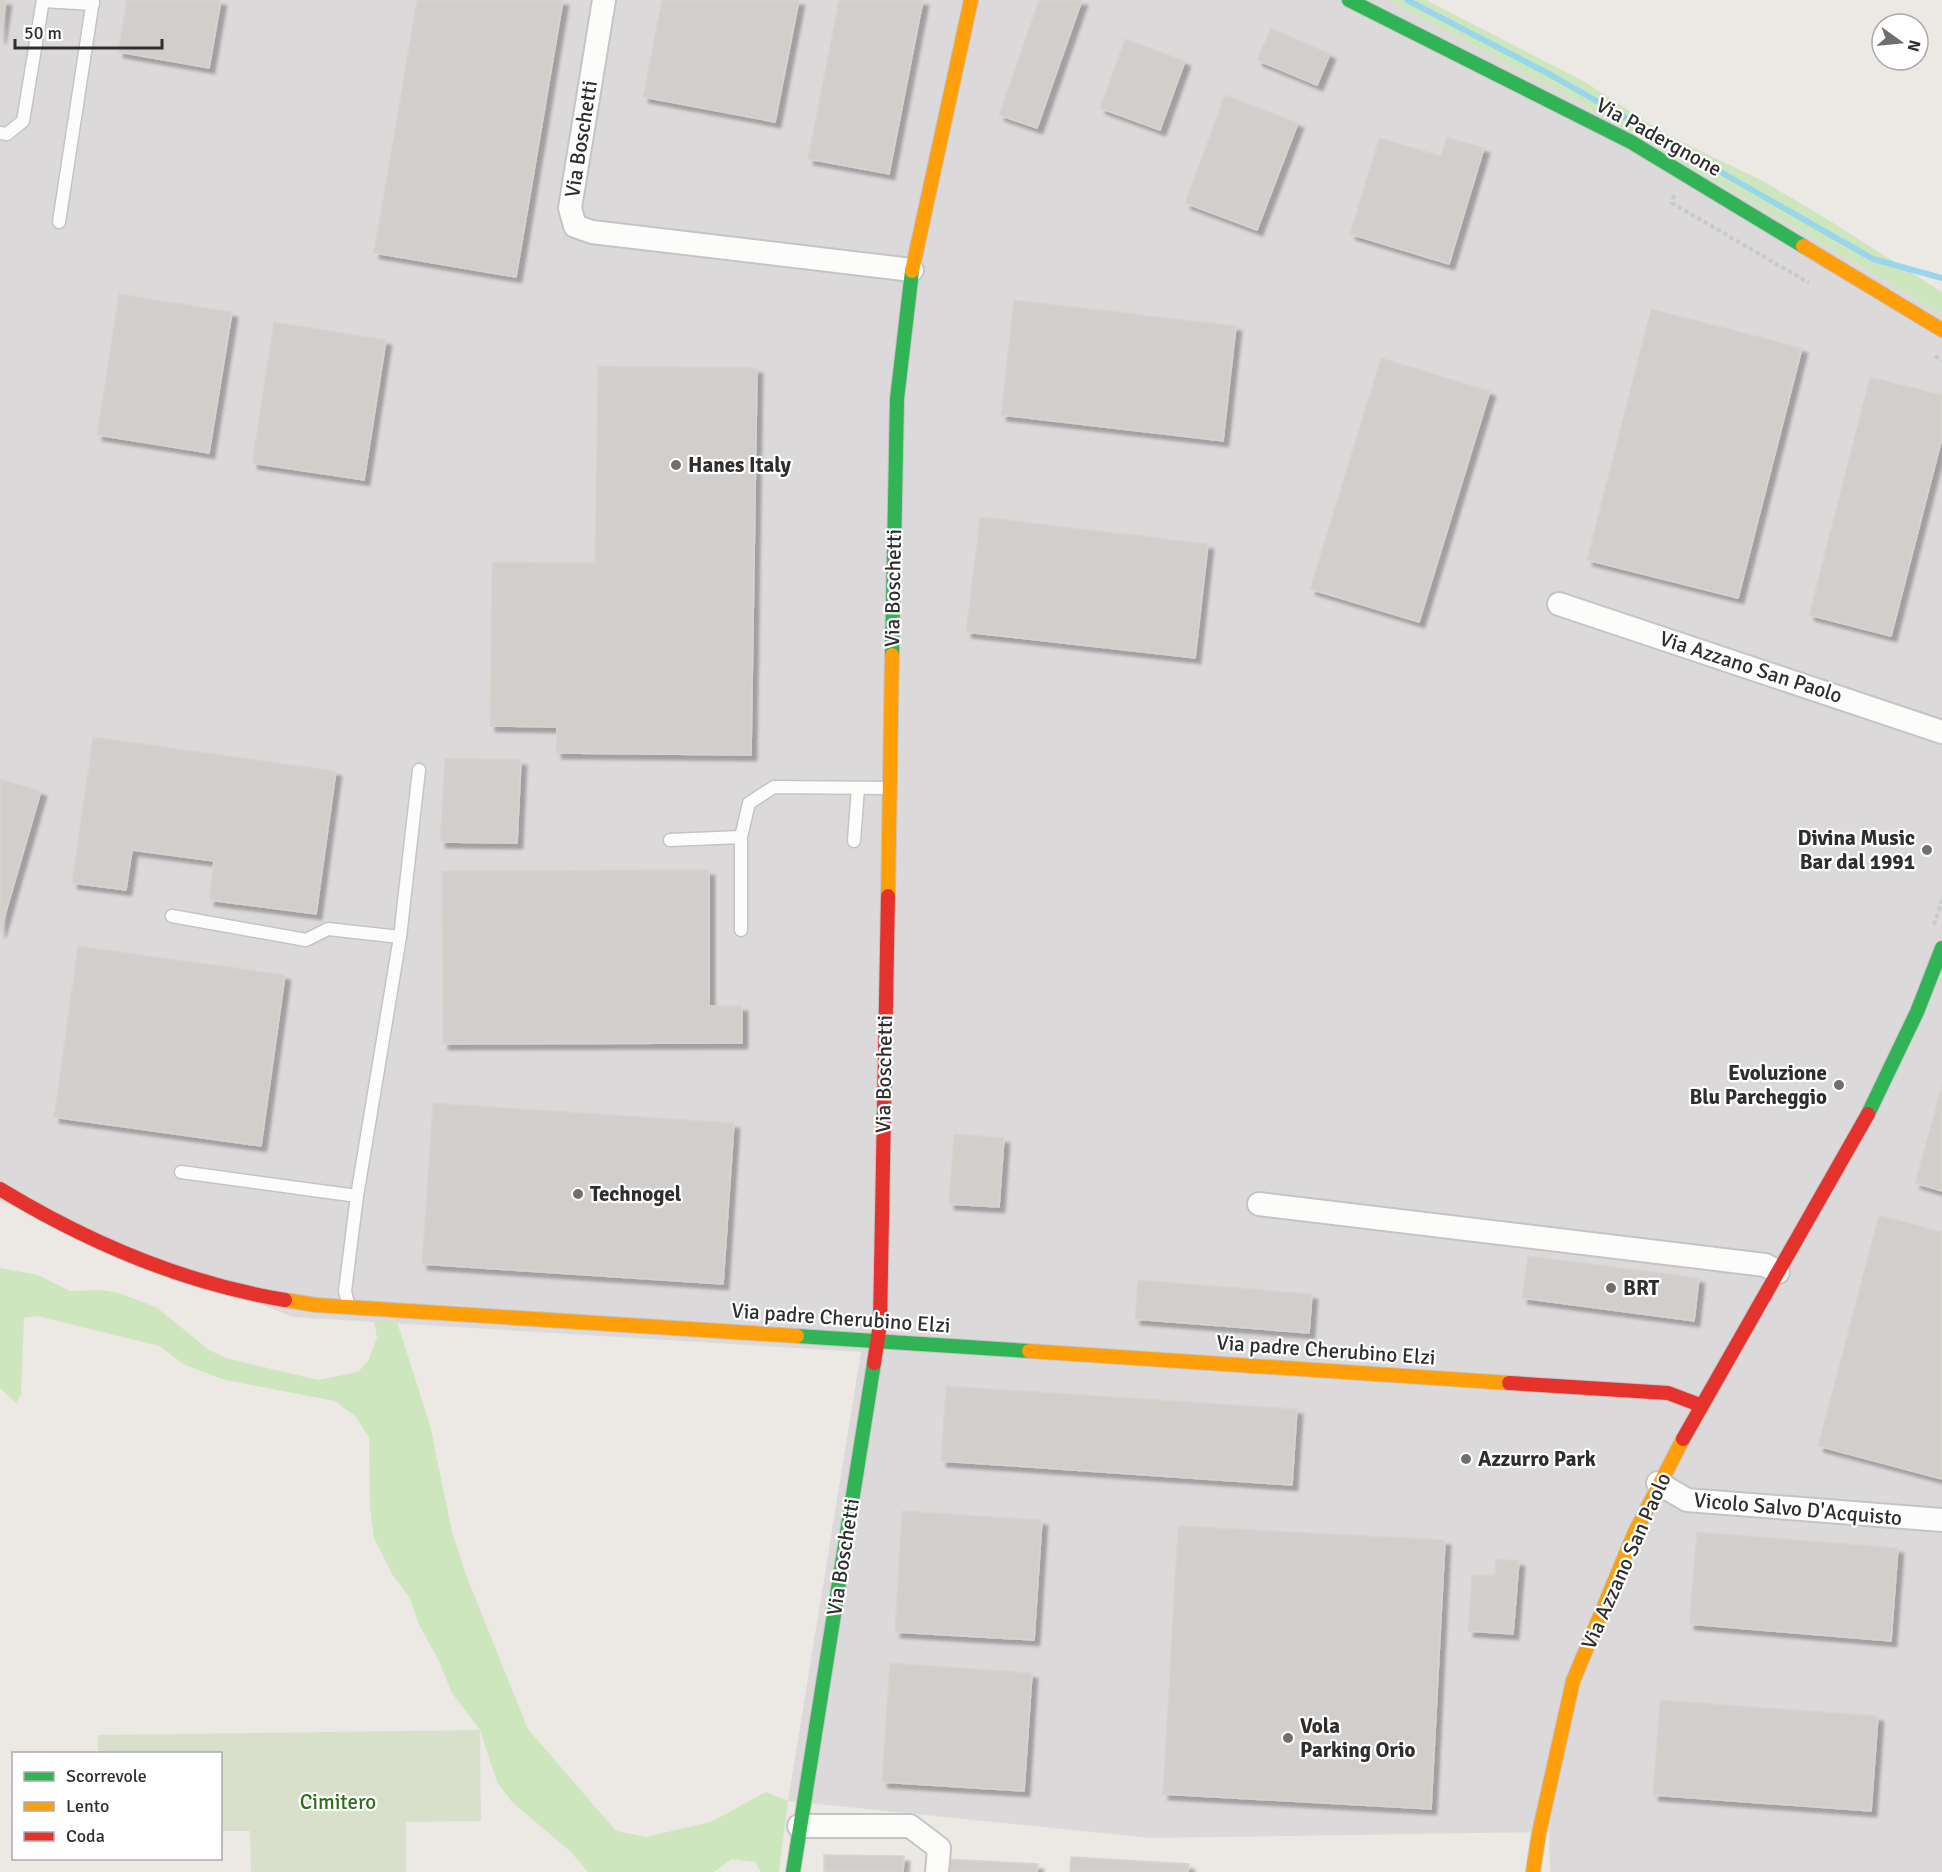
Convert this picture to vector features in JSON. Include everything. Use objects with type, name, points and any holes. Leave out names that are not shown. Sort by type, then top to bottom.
[{"type":"street","name":"Via Boschetti","points":[[604,0],[570,208],[575,226],[592,232],[912,270]]},
{"type":"street","name":"Via Boschetti","points":[[793,1872],[878,1341],[897,399],[912,270],[971,0]]},
{"type":"street","name":"Via Padergnone","points":[[1349,0],[1631,142],[1941,329]]},
{"type":"street","name":"Via Azzano San Paolo","points":[[1559,604],[1942,732]]},
{"type":"street","name":"Via Azzano San Paolo","points":[[1533,1872],[1539,1833],[1573,1681],[1635,1532],[1700,1405],[1876,1101],[1917,1012],[1942,948]]},
{"type":"street","name":"Via padre Cherubino Elzi","points":[[0,1190],[94,1243],[147,1266],[201,1284],[252,1296],[316,1305],[348,1305],[1668,1394],[1700,1405]]},
{"type":"street","points":[[1259,1204],[1765,1265],[1778,1272]]},
{"type":"street","name":"Vicolo Salvo D'Acquisto","points":[[1658,1484],[1687,1500],[1942,1520]]},
{"type":"street","points":[[799,1826],[910,1826],[939,1848],[937,1872]]},
{"type":"lane","points":[[0,133],[7,134],[24,122],[43,0],[93,2],[59,222]]},
{"type":"lane","points":[[348,1305],[345,1291],[357,1196],[400,938],[419,770]]},
{"type":"lane","points":[[741,930],[741,837],[749,803],[774,787],[889,788]]},
{"type":"lane","points":[[854,841],[858,788]]},
{"type":"lane","points":[[670,840],[741,837]]},
{"type":"lane","points":[[172,916],[306,940],[328,929],[400,938]]},
{"type":"lane","points":[[181,1172],[357,1196]]},
{"type":"shaded area","points":[[0,0],[1388,0],[1582,104],[1942,314],[1942,1872],[1550,1872],[1549,1832],[1151,1838],[788,1801],[861,1352],[293,1317],[0,1201]]},
{"type":"green space","points":[[1388,0],[1426,0],[1585,82],[1665,134],[1763,181],[1942,292],[1942,314],[1582,104]]},
{"type":"green space","points":[[0,1268],[38,1275],[70,1291],[102,1290],[119,1293],[156,1307],[209,1350],[226,1358],[318,1380],[358,1372],[368,1361],[377,1338],[374,1321],[397,1322],[430,1425],[452,1532],[466,1575],[528,1729],[616,1831],[646,1837],[711,1822],[766,1792],[788,1801],[779,1872],[761,1872],[755,1862],[732,1859],[714,1872],[588,1872],[570,1851],[512,1802],[497,1782],[480,1730],[452,1693],[439,1661],[419,1625],[410,1598],[392,1574],[374,1538],[370,1508],[369,1437],[356,1417],[335,1401],[225,1380],[185,1365],[159,1346],[38,1316],[24,1318],[21,1394],[16,1403],[0,1388]]},
{"type":"green space","name":"Cimitero","points":[[480,1730],[481,1821],[406,1822],[406,1872],[251,1872],[250,1831],[222,1831],[222,1752],[98,1752],[98,1735]]},
{"type":"building","points":[[0,0],[6,0],[0,39]]},
{"type":"building","points":[[127,0],[221,0],[209,68],[118,52]]},
{"type":"building","points":[[417,0],[563,0],[516,277],[374,253]]},
{"type":"building","points":[[662,0],[799,0],[775,122],[643,97]]},
{"type":"building","points":[[839,0],[923,0],[889,174],[808,159]]},
{"type":"building","points":[[1039,0],[1082,0],[1037,128],[999,115]]},
{"type":"building","points":[[1271,28],[1330,54],[1317,85],[1257,60]]},
{"type":"building","points":[[1125,39],[1185,61],[1160,130],[1100,108]]},
{"type":"building","points":[[1225,95],[1298,123],[1257,230],[1185,203]]},
{"type":"building","points":[[1447,137],[1484,148],[1449,264],[1350,234],[1379,138],[1441,156]]},
{"type":"building","points":[[119,294],[232,312],[209,453],[97,435]]},
{"type":"building","points":[[1014,300],[1236,326],[1223,441],[1001,415]]},
{"type":"building","points":[[1651,309],[1802,348],[1738,598],[1587,560]]},
{"type":"building","points":[[274,322],[386,340],[364,480],[252,463]]},
{"type":"building","points":[[1381,358],[1490,391],[1419,622],[1310,589]]},
{"type":"building","name":"Hanes Italy","points":[[598,366],[757,368],[751,755],[556,753],[557,727],[490,726],[492,562],[595,563]]},
{"type":"building","points":[[1870,377],[1942,395],[1942,438],[1891,636],[1809,615]]},
{"type":"building","points":[[980,517],[1208,544],[1195,658],[966,632]]},
{"type":"building","points":[[93,737],[336,771],[316,914],[209,900],[214,861],[132,850],[126,890],[72,883]]},
{"type":"building","points":[[445,758],[521,760],[517,843],[440,842]]},
{"type":"building","points":[[0,779],[41,791],[0,932]]},
{"type":"building","points":[[709,870],[709,1006],[742,1006],[742,1043],[443,1044],[442,871]]},
{"type":"building","points":[[78,946],[285,975],[261,1146],[54,1117]]},
{"type":"building","points":[[1942,1086],[1942,1191],[1915,1183]]},
{"type":"building","name":"Technogel","points":[[433,1103],[734,1123],[723,1284],[422,1264]]},
{"type":"building","points":[[954,1134],[1004,1138],[999,1207],[949,1204]]},
{"type":"building","points":[[1879,1215],[1942,1232],[1942,1479],[1818,1446]]},
{"type":"building","name":"BRT","points":[[1528,1256],[1699,1278],[1694,1321],[1522,1298]]},
{"type":"building","points":[[1138,1280],[1312,1294],[1309,1333],[1135,1319]]},
{"type":"building","points":[[946,1386],[1297,1409],[1292,1485],[941,1461]]},
{"type":"building","points":[[902,1511],[1042,1520],[1034,1640],[895,1632]]},
{"type":"building","points":[[1178,1526],[1445,1540],[1431,1809],[1163,1794]]},
{"type":"building","points":[[1697,1532],[1898,1548],[1891,1641],[1689,1624]]},
{"type":"building","points":[[1496,1559],[1519,1561],[1513,1634],[1468,1631],[1472,1575],[1495,1576]]},
{"type":"building","points":[[890,1663],[1032,1673],[1024,1791],[882,1782]]},
{"type":"building","points":[[1660,1700],[1878,1716],[1871,1811],[1653,1795]]},
{"type":"building","points":[[824,1855],[904,1856],[903,1872],[824,1872]]},
{"type":"building","points":[[1071,1857],[1189,1864],[1188,1872],[1070,1872]]},
{"type":"building","points":[[944,1859],[1038,1864],[1037,1872],[943,1872]]},
{"type":"waterway","points":[[1407,0],[1551,75],[1873,259],[1942,278]]},
{"type":"traffic: fast","points":[[1349,0],[1631,142],[1803,246]]},
{"type":"traffic: fast","points":[[892,655],[897,399],[912,271]]},
{"type":"traffic: fast","points":[[1868,1114],[1917,1012],[1942,948]]},
{"type":"traffic: fast","points":[[797,1336],[1029,1351]]},
{"type":"traffic: fast","points":[[793,1872],[874,1363]]},
{"type":"traffic: slow","points":[[912,271],[971,0]]},
{"type":"traffic: slow","points":[[1803,246],[1942,330]]},
{"type":"traffic: slow","points":[[888,896],[892,655]]},
{"type":"traffic: slow","points":[[285,1300],[316,1305],[797,1336]]},
{"type":"traffic: slow","points":[[1029,1351],[1509,1383]]},
{"type":"traffic: slow","points":[[1533,1872],[1539,1833],[1573,1681],[1635,1532],[1683,1439]]},
{"type":"traffic: jam","points":[[874,1363],[880,1324],[888,896]]},
{"type":"traffic: jam","points":[[1683,1439],[1868,1114]]},
{"type":"traffic: jam","points":[[0,1189],[68,1227],[137,1258],[210,1283],[285,1300]]},
{"type":"traffic: jam","points":[[1509,1383],[1668,1393],[1700,1405]]},
{"type":"place","name":"Hanes Italy","points":[[676,465]]},
{"type":"place","name":"Divina Music Bar dal 1991","points":[[1927,850]]},
{"type":"place","name":"Evoluzione Blu Parcheggio","points":[[1839,1085]]},
{"type":"place","name":"Technogel","points":[[578,1194]]},
{"type":"place","name":"BRT","points":[[1611,1288]]},
{"type":"place","name":"Azzurro Park","points":[[1466,1459]]},
{"type":"place","name":"Vola Parking Orio","points":[[1288,1738]]}]
